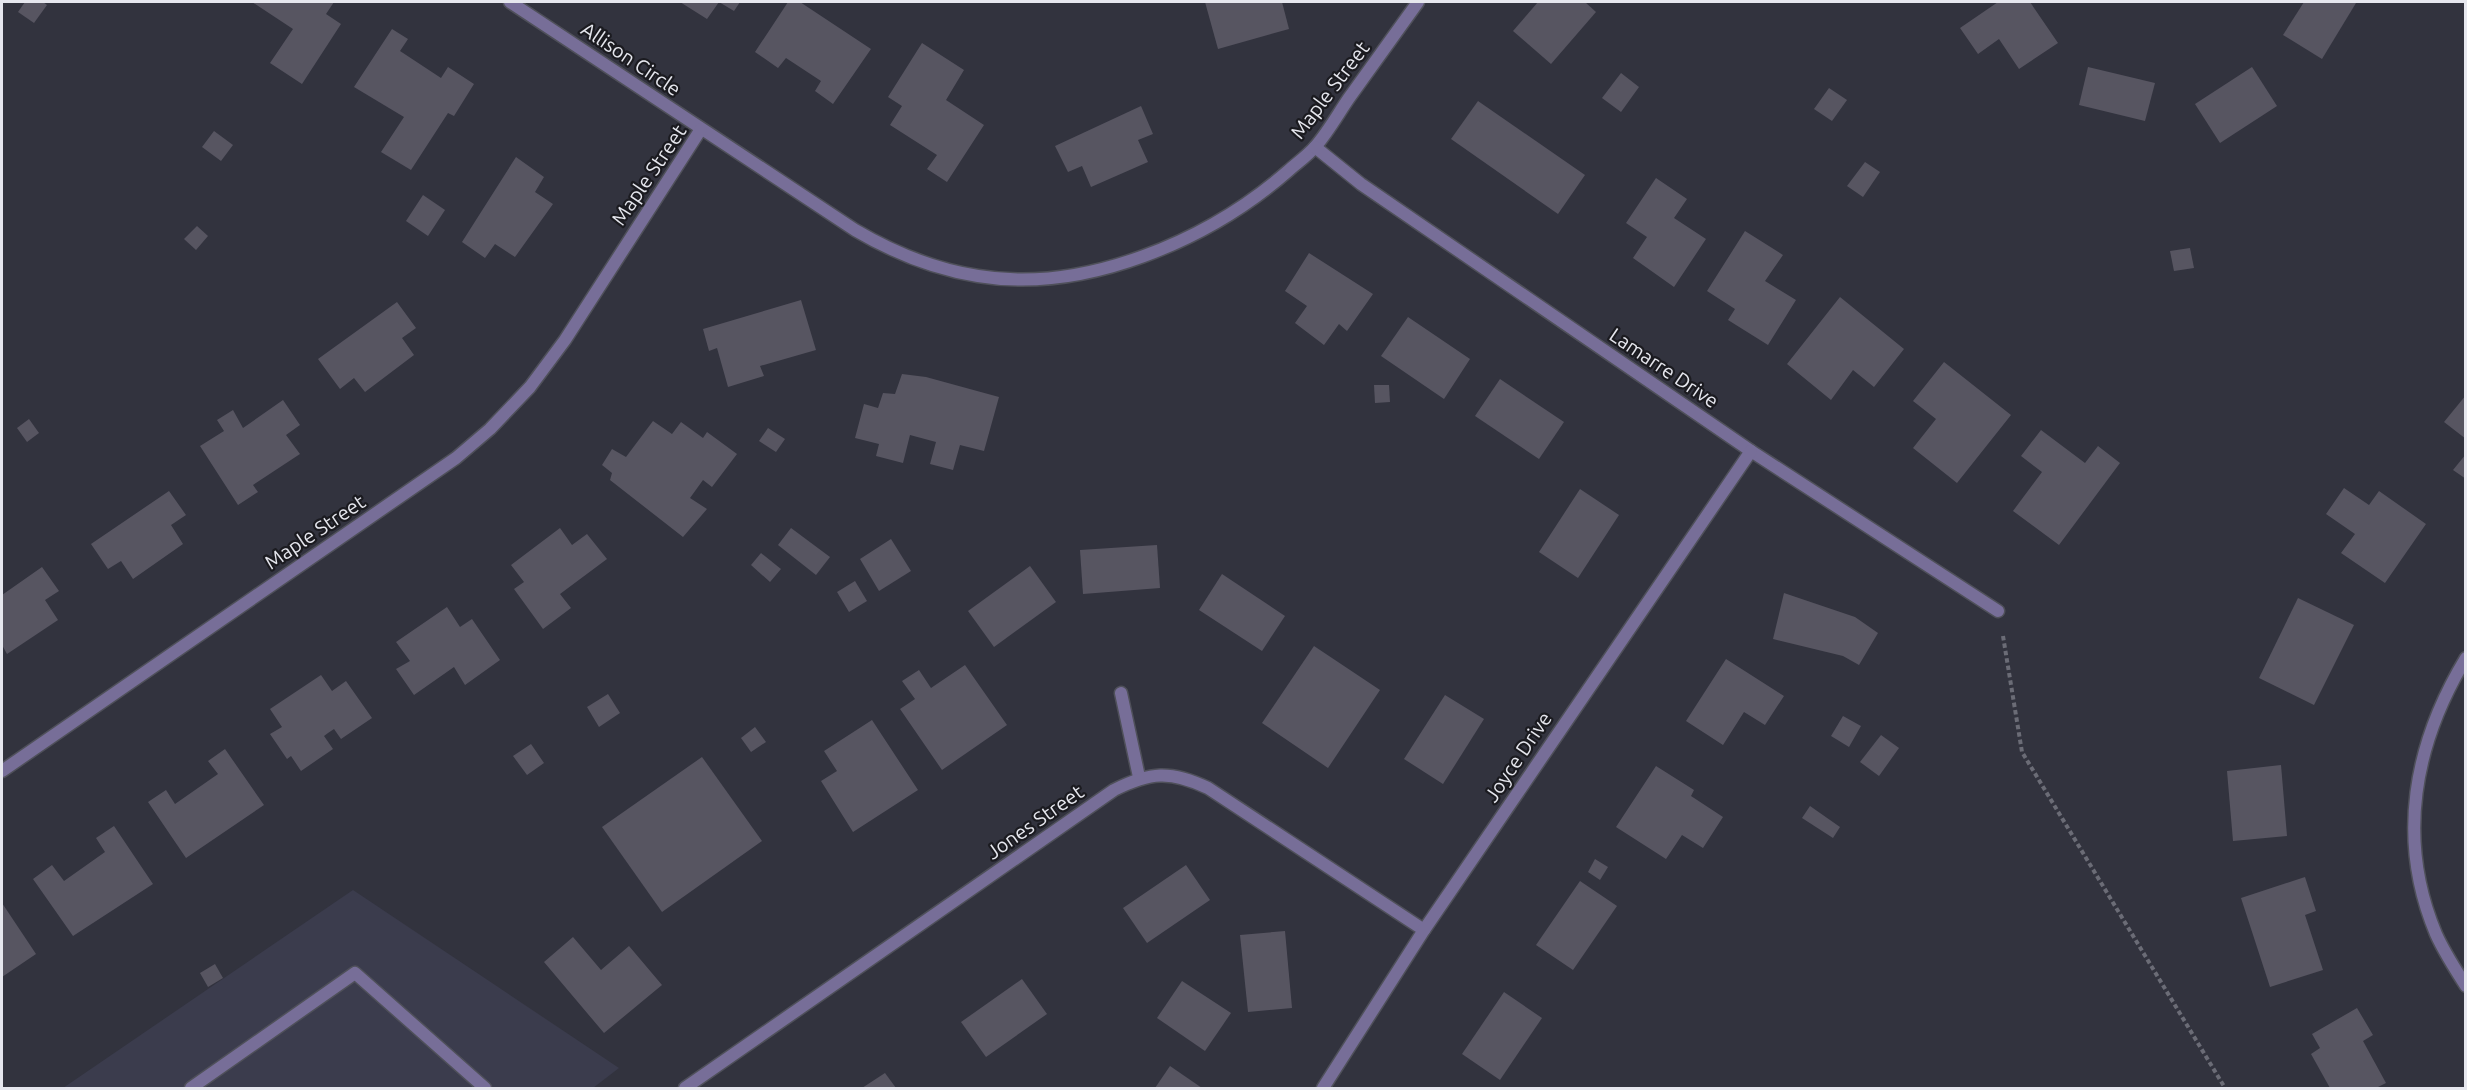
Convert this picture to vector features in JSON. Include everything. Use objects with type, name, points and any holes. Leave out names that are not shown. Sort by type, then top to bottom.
[{"type":"street","name":"Allison Circle","points":[[510,2],[701,129]]},
{"type":"street","name":"Maple Street","points":[[2,771],[456,458],[490,429],[530,387],[565,340],[701,129],[889,250],[920,263],[978,277],[1018,279],[1058,276],[1103,268],[1189,237],[1265,191],[1315,147],[1418,2]]},
{"type":"street","name":"Lamarre Drive","points":[[1315,147],[1361,184],[1751,450],[1998,611]]},
{"type":"street","name":"Joyce Drive","points":[[1323,1089],[1424,930],[1751,450]]},
{"type":"street","points":[[2466,658],[2433,721],[2422,756],[2415,795],[2414,833],[2420,879],[2436,934],[2466,986]]},
{"type":"street","points":[[1121,693],[1139,777]]},
{"type":"street","name":"Jones Street","points":[[685,1089],[1114,790],[1139,777],[1159,775],[1189,779],[1208,788],[1424,930]]},
{"type":"street","points":[[190,1089],[355,973],[485,1089]]},
{"type":"path","points":[[1998,611],[2022,752],[2225,1089]]},
{"type":"shaded area","points":[[353,890],[619,1068],[593,1088],[63,1088]]},
{"type":"building","points":[[25,2],[43,2],[47,5],[34,23],[18,12]]},
{"type":"building","points":[[252,2],[334,2],[326,14],[341,24],[302,84],[270,63],[293,29]]},
{"type":"building","points":[[680,2],[719,2],[707,19]]},
{"type":"building","points":[[719,2],[740,2],[734,11]]},
{"type":"building","points":[[788,2],[800,2],[871,49],[833,104],[815,91],[821,81],[786,58],[778,68],[755,52]]},
{"type":"building","points":[[1205,2],[1282,2],[1289,29],[1218,49]]},
{"type":"building","points":[[1538,2],[1585,2],[1596,12],[1551,64],[1513,31]]},
{"type":"building","points":[[1998,2],[2030,2],[2058,43],[2019,69],[1999,39],[1978,54],[1960,28]]},
{"type":"building","points":[[2304,2],[2356,3],[2322,59],[2283,35]]},
{"type":"building","points":[[392,29],[408,39],[400,51],[441,78],[448,67],[474,84],[454,116],[448,113],[411,170],[381,152],[404,117],[354,87]]},
{"type":"building","points":[[922,43],[964,70],[946,100],[984,125],[947,182],[927,169],[937,155],[890,125],[902,106],[888,97]]},
{"type":"building","points":[[2088,67],[2155,83],[2145,121],[2079,105]]},
{"type":"building","points":[[2252,67],[2277,106],[2220,143],[2195,104]]},
{"type":"building","points":[[1621,73],[1639,87],[1621,112],[1602,98]]},
{"type":"building","points":[[1829,88],[1847,100],[1832,121],[1814,109]]},
{"type":"building","points":[[1478,101],[1585,175],[1558,214],[1451,139]]},
{"type":"building","points":[[1141,106],[1153,134],[1138,140],[1148,162],[1091,187],[1082,166],[1068,172],[1055,146]]},
{"type":"building","points":[[214,131],[233,145],[221,161],[202,147]]},
{"type":"building","points":[[516,157],[544,177],[535,192],[553,204],[515,257],[495,244],[485,258],[462,242]]},
{"type":"building","points":[[1865,162],[1880,172],[1863,197],[1847,186]]},
{"type":"building","points":[[1656,178],[1687,199],[1674,218],[1706,239],[1674,287],[1633,258],[1647,237],[1626,223]]},
{"type":"building","points":[[423,195],[445,210],[428,236],[406,221]]},
{"type":"building","points":[[197,226],[208,236],[196,250],[184,239]]},
{"type":"building","points":[[1745,231],[1783,255],[1765,281],[1796,300],[1768,345],[1728,320],[1735,309],[1707,291]]},
{"type":"building","points":[[2190,248],[2194,268],[2174,271],[2170,251]]},
{"type":"building","points":[[1309,253],[1373,294],[1347,331],[1339,324],[1324,345],[1295,323],[1307,306],[1285,291]]},
{"type":"building","points":[[1840,297],[1904,349],[1874,387],[1853,370],[1831,400],[1787,364]]},
{"type":"building","points":[[801,300],[816,350],[760,366],[764,376],[728,387],[717,348],[709,351],[703,329]]},
{"type":"building","points":[[397,302],[416,328],[402,338],[414,355],[365,392],[354,378],[340,389],[318,359]]},
{"type":"building","points":[[1408,317],[1470,359],[1444,399],[1381,356]]},
{"type":"building","points":[[1944,362],[2011,415],[1957,483],[1913,448],[1936,419],[1913,401]]},
{"type":"building","points":[[902,374],[926,377],[999,397],[984,451],[960,445],[953,470],[930,464],[936,442],[910,435],[903,463],[876,456],[879,444],[855,438],[864,404],[878,408],[883,393],[895,394]]},
{"type":"building","points":[[1500,379],[1564,422],[1539,459],[1475,416]]},
{"type":"building","points":[[1374,385],[1389,385],[1390,402],[1375,403]]},
{"type":"building","points":[[2466,395],[2466,439],[2444,422]]},
{"type":"building","points":[[283,400],[300,425],[286,435],[300,454],[253,485],[258,492],[238,505],[200,446],[224,431],[217,420],[233,410],[243,428]]},
{"type":"building","points":[[29,419],[39,433],[27,442],[17,428]]},
{"type":"building","points":[[653,421],[672,434],[681,422],[703,438],[707,432],[737,454],[712,487],[703,480],[690,498],[707,509],[683,537],[610,480],[612,473],[602,465],[612,449],[626,457]]},
{"type":"building","points":[[768,428],[785,439],[776,452],[759,441]]},
{"type":"building","points":[[2041,430],[2085,463],[2098,446],[2120,463],[2059,545],[2013,511],[2042,472],[2021,456]]},
{"type":"building","points":[[2466,454],[2466,479],[2453,470]]},
{"type":"building","points":[[2344,488],[2369,505],[2379,491],[2426,524],[2385,583],[2341,553],[2355,534],[2326,514]]},
{"type":"building","points":[[1580,489],[1619,515],[1578,578],[1539,552]]},
{"type":"building","points":[[169,491],[186,515],[171,525],[183,544],[133,579],[121,561],[108,569],[91,544]]},
{"type":"building","points":[[560,528],[572,545],[587,534],[607,559],[560,594],[571,608],[543,629],[514,589],[524,582],[511,565]]},
{"type":"building","points":[[791,528],[830,557],[816,575],[778,545]]},
{"type":"building","points":[[891,539],[911,571],[879,591],[860,559]]},
{"type":"building","points":[[1157,545],[1160,588],[1083,594],[1080,550]]},
{"type":"building","points":[[761,553],[781,569],[770,582],[751,565]]},
{"type":"building","points":[[1030,566],[1056,602],[994,647],[968,611]]},
{"type":"building","points":[[42,567],[59,591],[45,600],[58,620],[7,654],[2,645],[2,595]]},
{"type":"building","points":[[1222,574],[1285,616],[1262,651],[1199,610]]},
{"type":"building","points":[[855,581],[867,601],[849,612],[837,592]]},
{"type":"building","points":[[1784,593],[1855,617],[1878,633],[1859,665],[1843,656],[1773,639]]},
{"type":"building","points":[[2298,598],[2354,625],[2314,705],[2259,678]]},
{"type":"building","points":[[447,607],[460,627],[472,619],[500,660],[465,685],[454,667],[414,695],[396,669],[410,661],[396,642]]},
{"type":"building","points":[[1314,646],[1380,690],[1328,768],[1262,723]]},
{"type":"building","points":[[1726,659],[1784,696],[1765,725],[1744,712],[1723,745],[1686,721]]},
{"type":"building","points":[[965,665],[1007,725],[942,770],[900,709],[915,699],[902,681],[919,670],[931,688]]},
{"type":"building","points":[[321,675],[332,691],[346,681],[372,718],[341,739],[334,729],[328,733],[324,736],[333,749],[301,771],[291,756],[287,759],[270,734],[282,727],[270,709]]},
{"type":"building","points":[[608,694],[620,713],[599,727],[587,707]]},
{"type":"building","points":[[1445,695],[1484,719],[1443,784],[1404,759]]},
{"type":"building","points":[[1843,716],[1861,726],[1849,747],[1831,736]]},
{"type":"building","points":[[872,720],[918,790],[853,832],[821,781],[837,771],[824,751]]},
{"type":"building","points":[[755,727],[766,742],[751,752],[741,738]]},
{"type":"building","points":[[1881,735],[1899,748],[1879,776],[1860,762]]},
{"type":"building","points":[[531,744],[544,763],[527,775],[513,756]]},
{"type":"building","points":[[225,749],[264,805],[186,858],[148,802],[166,790],[175,804],[218,774],[208,761]]},
{"type":"building","points":[[702,757],[762,841],[662,912],[602,827]]},
{"type":"building","points":[[2281,765],[2287,836],[2233,841],[2227,771]]},
{"type":"building","points":[[1656,766],[1694,790],[1691,796],[1723,817],[1703,848],[1682,835],[1666,859],[1616,827]]},
{"type":"building","points":[[1810,806],[1840,827],[1833,838],[1802,818]]},
{"type":"building","points":[[114,826],[153,884],[73,936],[33,879],[52,865],[64,881],[105,852],[96,838]]},
{"type":"building","points":[[1595,859],[1608,867],[1600,880],[1588,872]]},
{"type":"building","points":[[1186,865],[1210,900],[1147,943],[1123,908]]},
{"type":"building","points":[[2305,877],[2316,911],[2305,915],[2323,970],[2270,987],[2241,898]]},
{"type":"building","points":[[1580,881],[1617,906],[1573,970],[1536,945]]},
{"type":"building","points":[[2,903],[36,954],[2,977]]},
{"type":"building","points":[[1285,931],[1292,1008],[1248,1012],[1240,935]]},
{"type":"building","points":[[573,937],[601,970],[629,946],[662,985],[604,1033],[544,962]]},
{"type":"building","points":[[215,964],[223,978],[208,987],[200,973]]},
{"type":"building","points":[[1022,979],[1047,1014],[986,1057],[961,1022]]},
{"type":"building","points":[[1182,981],[1231,1013],[1205,1051],[1157,1018]]},
{"type":"building","points":[[1504,992],[1542,1018],[1500,1080],[1462,1054]]},
{"type":"building","points":[[2357,1008],[2373,1035],[2363,1041],[2386,1083],[2376,1088],[2330,1088],[2311,1054],[2320,1048],[2312,1034]]},
{"type":"building","points":[[1170,1066],[1202,1088],[1155,1088]]},
{"type":"building","points":[[885,1073],[896,1088],[862,1088]]}]
